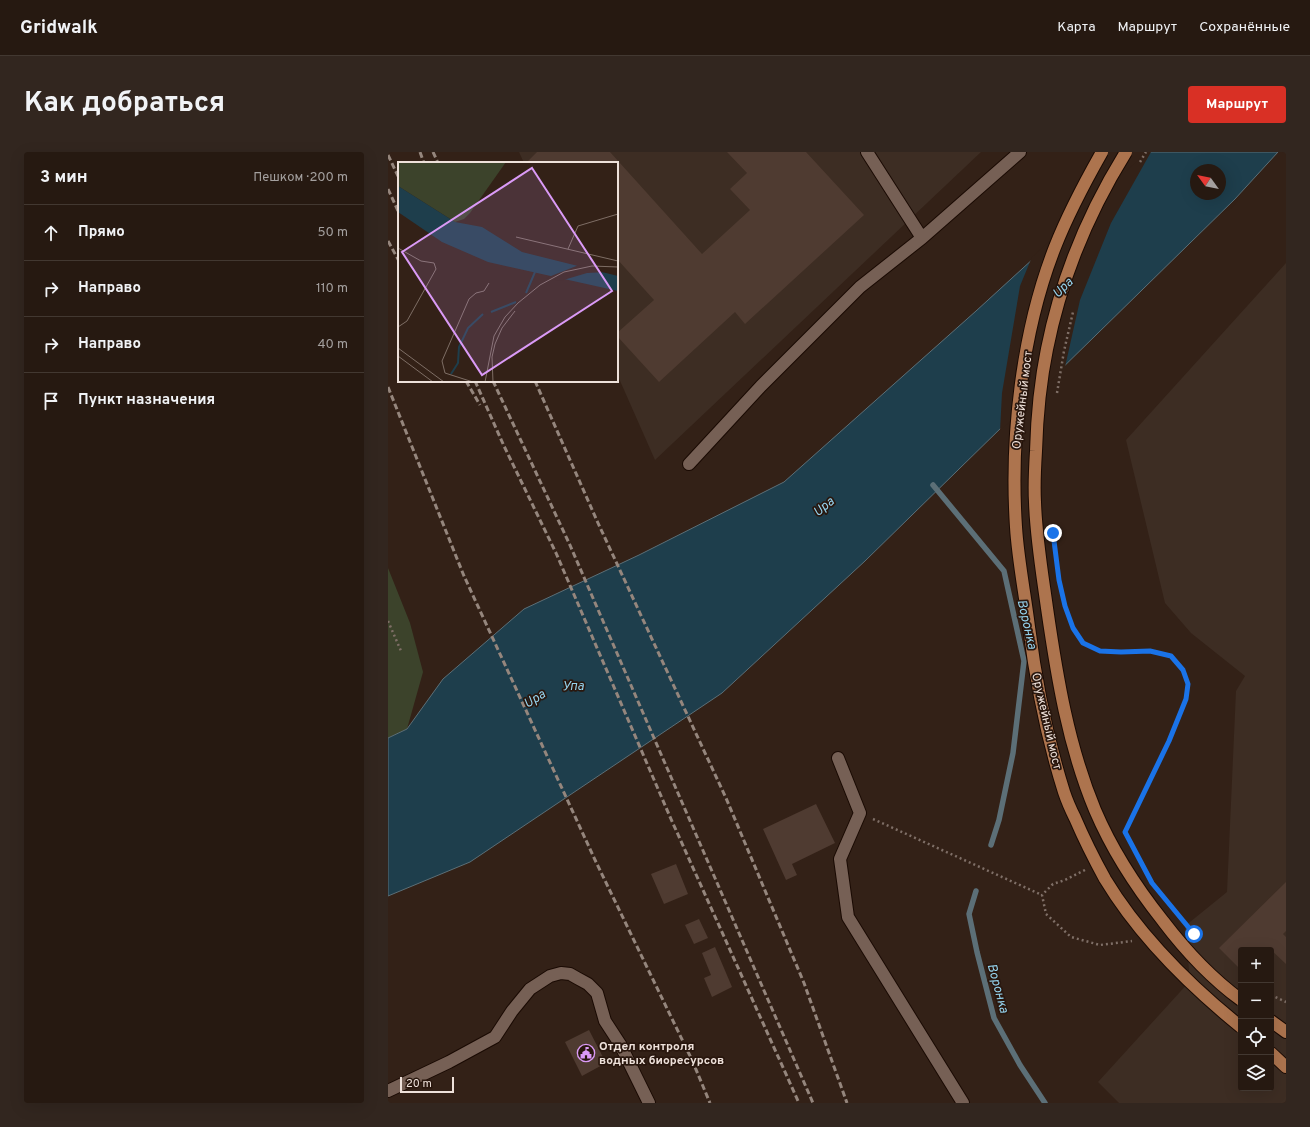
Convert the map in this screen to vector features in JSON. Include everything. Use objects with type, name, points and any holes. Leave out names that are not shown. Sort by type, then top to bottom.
[{"type":"main road","name":"Оружейный мост","points":[[1102,152],[1082,189],[1055,247],[1031,333],[1019,403],[1015,468],[1016,530],[1035,676],[1048,734],[1064,794],[1083,837],[1105,879],[1151,942],[1174,968],[1212,1004],[1238,1025]]},
{"type":"main road","name":"Оружейный мост","points":[[1126,152],[1091,215],[1071,262],[1060,294],[1047,349],[1038,410],[1034,499],[1036,530],[1060,692],[1074,750],[1096,811],[1110,841],[1126,869],[1155,912],[1208,971],[1238,998]]},
{"type":"main road","points":[[1274,1023],[1286,1032]]},
{"type":"main road","points":[[1274,1050],[1286,1058]]},
{"type":"main road","points":[[1273,1055],[1286,1067]]},
{"type":"street","points":[[867,152],[922,238]]},
{"type":"street","points":[[689,464],[761,386],[860,287],[922,238],[1020,152]]},
{"type":"street","points":[[838,758],[860,813],[840,859],[848,917],[963,1103]]},
{"type":"street","points":[[388,1091],[449,1062],[495,1037],[512,1011],[530,989],[550,976],[570,974],[588,984],[597,993],[606,1021],[620,1044],[649,1103]]},
{"type":"path","points":[[1137,165],[1146,152]]},
{"type":"path","points":[[1056,397],[1064,351],[1075,304]]},
{"type":"path","points":[[1059,580],[1065,606],[1073,628],[1083,643],[1100,651],[1150,651],[1171,656],[1183,670],[1188,684],[1186,699],[1169,741],[1125,832],[1120,838]]},
{"type":"path","points":[[388,620],[402,651]]},
{"type":"path","points":[[860,813],[1042,894]]},
{"type":"path","points":[[1125,832],[1142,864]]},
{"type":"path","points":[[1042,894],[1053,884],[1086,870]]},
{"type":"path","points":[[1042,894],[1046,914],[1071,936],[1100,945],[1139,941]]},
{"type":"path","points":[[1274,996],[1286,1002]]},
{"type":"shaded area","points":[[519,152],[981,152],[655,460],[618,376],[618,162],[524,162]]},
{"type":"shaded area","points":[[1286,263],[1286,1103],[1119,1103],[1098,1082],[1190,981],[1185,926],[1227,892],[1236,691],[1245,676],[1191,633],[1165,603],[1126,440]]},
{"type":"green space","points":[[388,568],[410,623],[423,672],[407,729],[388,738]]},
{"type":"water","name":"Упа","points":[[1150,152],[1278,152],[1235,199],[865,561],[722,693],[470,862],[388,896],[388,738],[407,729],[443,679],[524,609],[639,555],[784,482],[976,311]]},
{"type":"pier","points":[[1147,152],[1151,152],[1111,223],[1080,300],[1065,367],[1000,431],[1002,393],[1020,286],[1032,257]]},
{"type":"building","points":[[537,152],[610,152],[702,254],[750,210],[730,189],[747,173],[727,152],[806,152],[864,215],[745,324],[735,312],[659,382],[618,337],[618,332],[654,300],[618,260],[618,162],[528,161]]},
{"type":"building","points":[[816,804],[835,843],[792,864],[797,875],[786,880],[763,829]]},
{"type":"building","points":[[676,864],[688,894],[664,904],[651,874]]},
{"type":"building","points":[[1286,882],[1286,931],[1283,934],[1286,937],[1286,964],[1274,953],[1274,947],[1238,947],[1238,967],[1219,948]]},
{"type":"building","points":[[699,919],[708,938],[694,944],[685,925]]},
{"type":"building","points":[[715,947],[732,987],[712,997],[704,978],[711,975],[702,953]]},
{"type":"building","name":"Отдел контроля водных биоресурсов","points":[[589,1030],[606,1063],[582,1076],[565,1042]]},
{"type":"waterway","name":"Воронка","points":[[933,485],[1004,571],[1024,661],[1013,753],[999,820],[991,845]]},
{"type":"waterway","name":"Воронка","points":[[976,891],[969,914],[994,1018],[1020,1065],[1045,1103]]},
{"type":"railway","points":[[420,152],[424,162]]},
{"type":"railway","points":[[433,152],[438,162]]},
{"type":"railway","points":[[388,155],[398,176]]},
{"type":"railway","points":[[388,189],[398,211]]},
{"type":"railway","points":[[388,241],[398,259]]},
{"type":"railway","points":[[467,382],[480,405]]},
{"type":"railway","points":[[475,382],[504,446],[556,553],[671,819],[799,1103]]},
{"type":"railway","points":[[493,382],[569,543],[813,1103]]},
{"type":"railway","points":[[535,382],[598,523],[726,798],[804,983],[847,1103]]},
{"type":"railway","points":[[388,387],[464,576],[596,862],[692,1060],[710,1103]]},
{"type":"place","name":"Отдел контроля водных биоресурсов","points":[[586,1053]]},
{"type":"route","points":[[1053,533],[1059,580],[1065,606],[1073,628],[1083,643],[1100,651],[1150,651],[1171,656],[1183,670],[1188,684],[1186,699],[1169,741],[1125,832],[1152,883],[1194,934]]},
{"type":"water label","name":"Upa","points":[[1062,287]]},
{"type":"water label","name":"Upa","points":[[823,506]]},
{"type":"water label","name":"Upa","points":[[534,698]]}]
